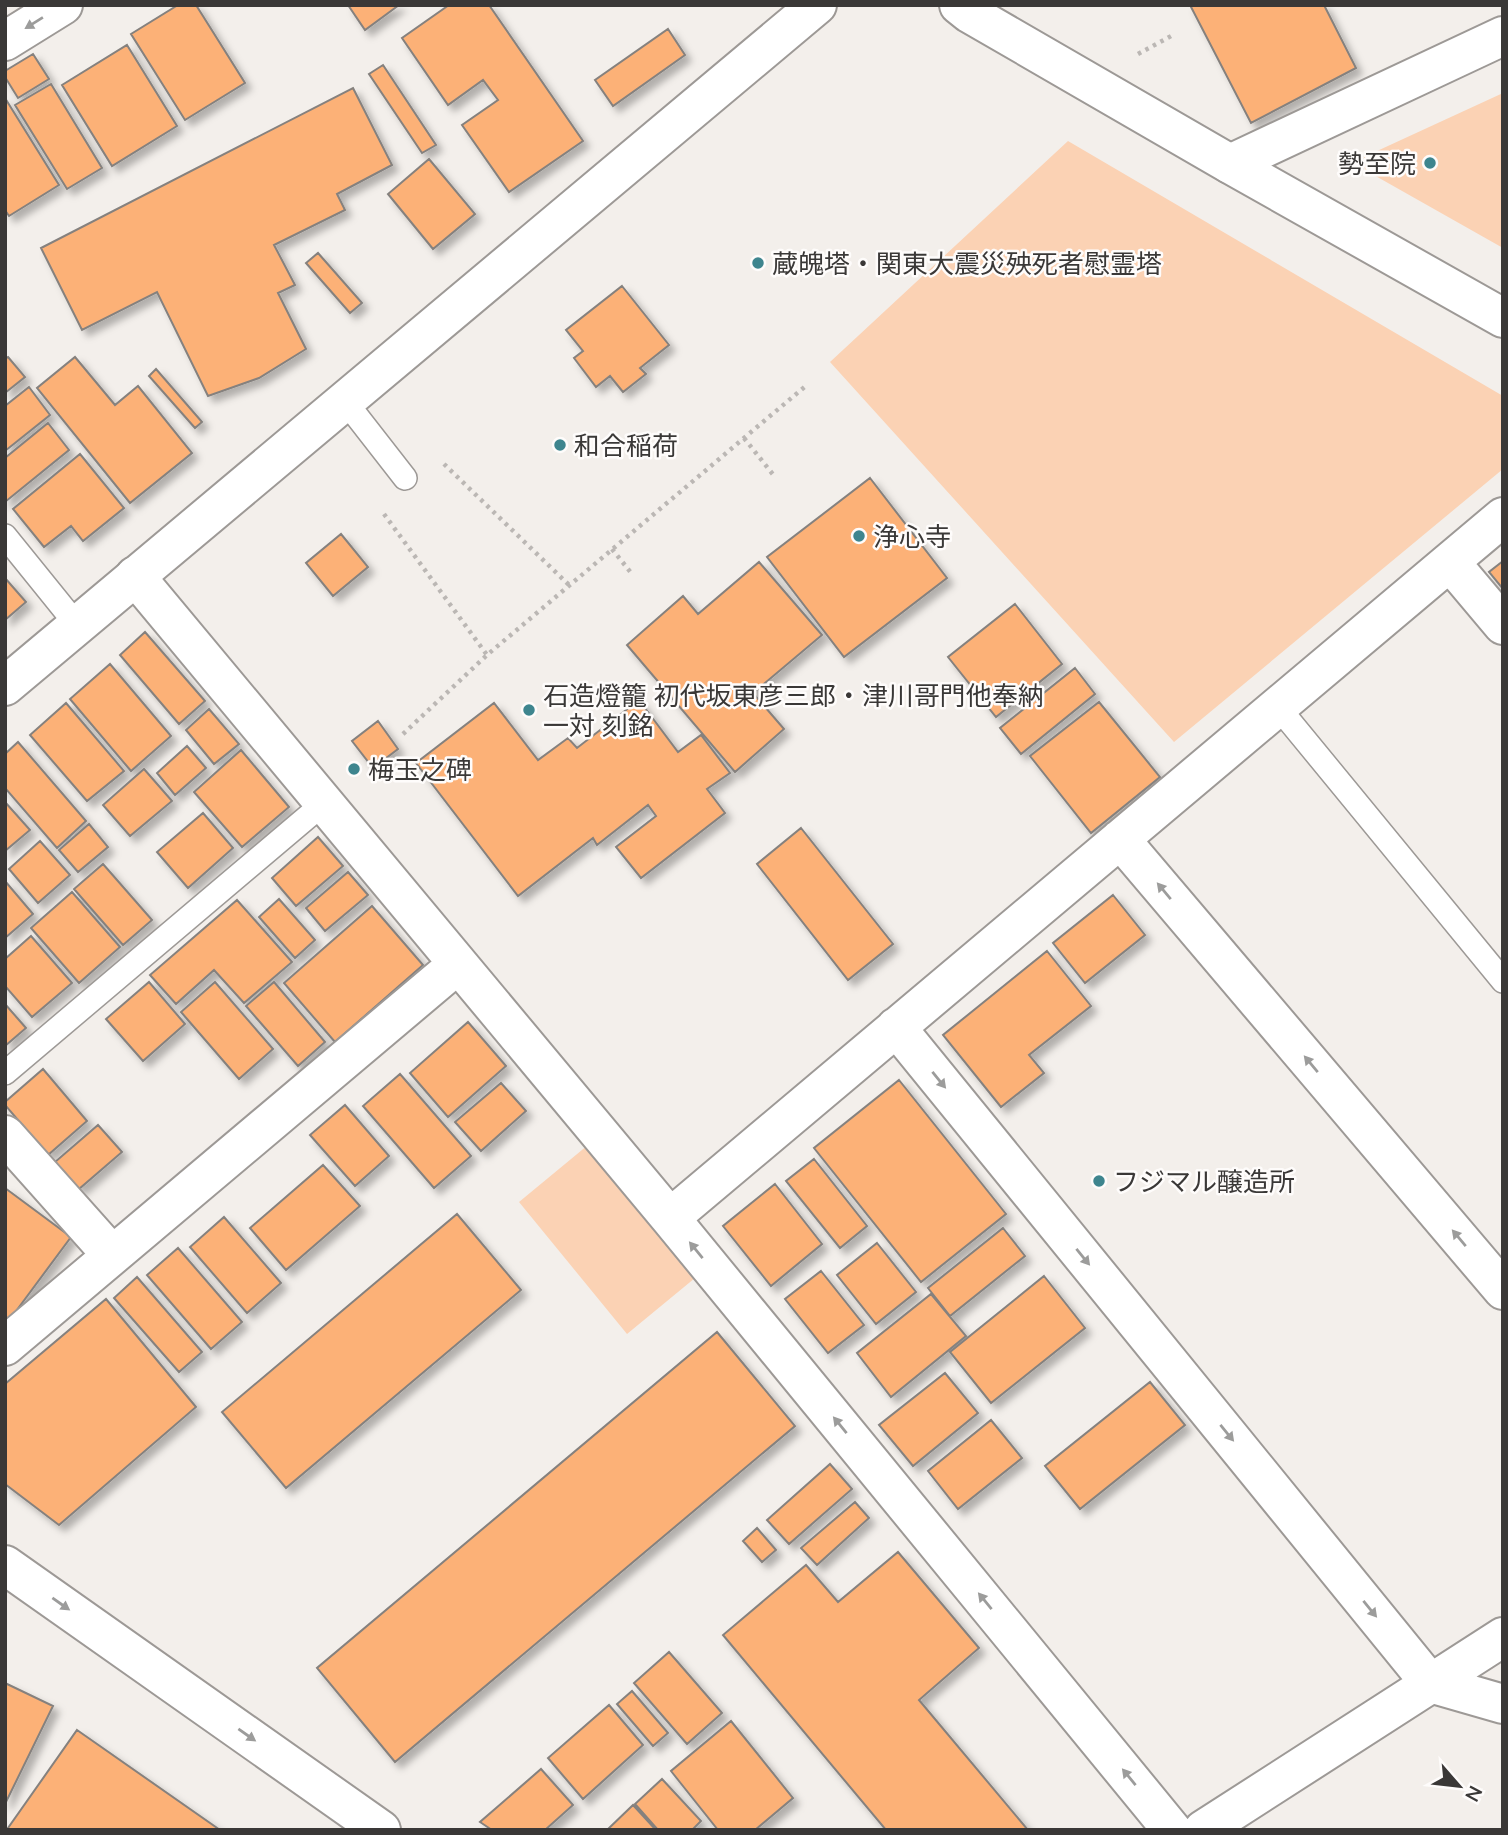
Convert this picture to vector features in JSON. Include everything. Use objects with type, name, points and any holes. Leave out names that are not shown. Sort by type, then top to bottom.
[{"type":"street","points":[[5,41],[63,5]]},
{"type":"street","points":[[5,686],[817,5]]},
{"type":"street","points":[[959,5],[1230,164],[1503,318]]},
{"type":"street","points":[[1230,164],[1503,36]]},
{"type":"street","points":[[670,1218],[1503,517]]},
{"type":"street","points":[[1450,562],[1503,625]]},
{"type":"street","points":[[135,576],[670,1218],[1172,1830]]},
{"type":"street","points":[[1120,839],[1503,1290]]},
{"type":"street","points":[[5,1346],[458,964]]},
{"type":"street","points":[[896,1027],[1430,1683],[1503,1704]]},
{"type":"street","points":[[5,1135],[112,1255]]},
{"type":"street","points":[[5,1565],[381,1830]]},
{"type":"street","points":[[1203,1830],[1503,1637]]},
{"type":"lane","points":[[345,401],[405,478]]},
{"type":"lane","points":[[5,536],[77,625]]},
{"type":"lane","points":[[1278,707],[1503,981]]},
{"type":"lane","points":[[5,1073],[324,803]]},
{"type":"path","points":[[1137,54],[1173,35]]},
{"type":"path","points":[[402,734],[487,655],[808,384]]},
{"type":"path","points":[[744,438],[775,477]]},
{"type":"path","points":[[487,655],[376,503],[405,478],[434,454],[569,585]]},
{"type":"path","points":[[612,549],[632,574]]},
{"type":"shaded area","name":"勢至院","points":[[1503,93],[1503,248],[1365,170],[1364,157]]},
{"type":"shaded area","points":[[1068,141],[1503,396],[1503,469],[1174,742],[830,362]]},
{"type":"shaded area","points":[[588,1145],[695,1278],[627,1334],[519,1202]]},
{"type":"building","points":[[178,5],[196,5],[245,83],[185,120],[131,34]]},
{"type":"building","points":[[348,5],[399,5],[365,30]]},
{"type":"building","points":[[449,5],[489,5],[583,141],[509,192],[462,125],[498,100],[483,80],[448,105],[402,38]]},
{"type":"building","points":[[1190,5],[1324,5],[1356,68],[1251,123]]},
{"type":"building","points":[[668,29],[685,55],[613,106],[595,80]]},
{"type":"building","points":[[127,45],[177,126],[112,166],[62,85]]},
{"type":"building","points":[[33,54],[49,79],[18,98],[5,77],[5,71]]},
{"type":"building","points":[[383,65],[436,145],[422,153],[369,74]]},
{"type":"building","points":[[51,84],[102,168],[67,189],[15,105]]},
{"type":"building","points":[[353,88],[392,165],[337,194],[345,210],[274,245],[295,285],[278,293],[306,349],[259,378],[208,396],[157,292],[82,330],[41,248]]},
{"type":"building","points":[[5,98],[59,185],[9,216],[5,210]]},
{"type":"building","points":[[429,159],[475,214],[433,249],[388,194]]},
{"type":"building","points":[[318,253],[362,303],[350,313],[306,263]]},
{"type":"building","points":[[622,286],[669,345],[640,368],[646,374],[623,392],[610,376],[596,387],[574,358],[583,351],[566,330]]},
{"type":"building","points":[[8,357],[25,377],[5,393],[5,359]]},
{"type":"building","points":[[75,357],[115,405],[138,386],[192,453],[130,503],[37,388]]},
{"type":"building","points":[[156,369],[202,422],[195,428],[149,376]]},
{"type":"building","points":[[29,387],[50,415],[5,451],[5,406]]},
{"type":"building","points":[[48,423],[69,450],[5,502],[5,458]]},
{"type":"building","points":[[80,454],[124,508],[83,541],[71,526],[44,547],[13,509]]},
{"type":"building","points":[[870,478],[947,578],[844,657],[767,557]]},
{"type":"building","points":[[341,534],[368,567],[333,596],[306,563]]},
{"type":"building","points":[[1503,561],[1503,589],[1489,572]]},
{"type":"building","points":[[759,562],[822,635],[753,693],[784,729],[735,772],[627,645],[683,596],[698,614]]},
{"type":"building","points":[[5,578],[26,602],[5,620]]},
{"type":"building","points":[[1015,604],[1062,664],[996,717],[948,657]]},
{"type":"building","points":[[145,632],[205,701],[179,724],[120,655]]},
{"type":"building","points":[[110,664],[171,736],[131,771],[70,699]]},
{"type":"building","points":[[1075,668],[1095,694],[1021,754],[1000,728]]},
{"type":"building","points":[[639,700],[678,752],[701,735],[730,773],[707,789],[725,813],[641,878],[616,847],[656,816],[648,805],[597,845],[593,838],[518,896],[416,763],[494,703],[538,760],[568,738],[577,748]]},
{"type":"building","points":[[1099,702],[1160,777],[1091,833],[1030,756]]},
{"type":"building","points":[[66,703],[124,771],[87,801],[30,735]]},
{"type":"building","points":[[209,709],[239,744],[214,764],[186,730]]},
{"type":"building","points":[[378,721],[398,749],[373,768],[352,741]]},
{"type":"building","points":[[18,742],[86,821],[57,848],[5,788],[5,754]]},
{"type":"building","points":[[187,746],[206,768],[175,795],[157,773]]},
{"type":"building","points":[[241,750],[289,807],[242,847],[194,792]]},
{"type":"building","points":[[144,769],[172,801],[130,836],[103,805]]},
{"type":"building","points":[[5,802],[30,830],[5,851]]},
{"type":"building","points":[[203,813],[233,848],[188,888],[157,852]]},
{"type":"building","points":[[89,824],[108,847],[78,872],[59,850]]},
{"type":"building","points":[[801,828],[893,944],[848,980],[757,864]]},
{"type":"building","points":[[318,837],[343,866],[296,906],[272,878]]},
{"type":"building","points":[[40,841],[70,875],[38,903],[9,869]]},
{"type":"building","points":[[103,864],[152,920],[123,945],[74,889]]},
{"type":"building","points":[[348,872],[368,895],[325,931],[306,908]]},
{"type":"building","points":[[5,881],[33,914],[5,938]]},
{"type":"building","points":[[72,892],[120,947],[79,983],[31,928]]},
{"type":"building","points":[[1113,895],[1145,935],[1085,983],[1053,943]]},
{"type":"building","points":[[279,899],[315,940],[295,958],[259,917]]},
{"type":"building","points":[[237,900],[292,962],[244,1003],[214,970],[176,1004],[150,975]]},
{"type":"building","points":[[372,906],[423,965],[335,1042],[284,983]]},
{"type":"building","points":[[31,936],[72,983],[32,1017],[5,986],[5,959]]},
{"type":"building","points":[[1047,951],[1091,1006],[1029,1055],[1044,1073],[1001,1107],[943,1035]]},
{"type":"building","points":[[149,982],[185,1024],[143,1061],[106,1019]]},
{"type":"building","points":[[215,982],[273,1049],[239,1079],[181,1012]]},
{"type":"building","points":[[274,982],[325,1042],[298,1066],[246,1006]]},
{"type":"building","points":[[5,1004],[26,1028],[5,1046]]},
{"type":"building","points":[[468,1022],[506,1066],[448,1117],[410,1073]]},
{"type":"building","points":[[43,1069],[87,1121],[48,1155],[5,1105],[5,1102]]},
{"type":"building","points":[[400,1074],[471,1156],[434,1188],[363,1106]]},
{"type":"building","points":[[899,1080],[1006,1214],[921,1282],[814,1148]]},
{"type":"building","points":[[501,1083],[526,1111],[481,1151],[455,1122]]},
{"type":"building","points":[[345,1105],[389,1156],[355,1186],[310,1135]]},
{"type":"building","points":[[98,1125],[122,1152],[79,1189],[55,1162]]},
{"type":"building","points":[[814,1159],[867,1226],[840,1248],[786,1181]]},
{"type":"building","points":[[323,1165],[360,1206],[286,1270],[250,1228]]},
{"type":"building","points":[[775,1184],[822,1244],[771,1286],[723,1226]]},
{"type":"building","points":[[5,1188],[71,1237],[5,1326]]},
{"type":"building","points":[[457,1214],[521,1290],[286,1488],[222,1412]]},
{"type":"building","points":[[224,1217],[281,1283],[247,1313],[190,1247]]},
{"type":"building","points":[[1003,1228],[1025,1256],[950,1316],[928,1288]]},
{"type":"building","points":[[877,1243],[916,1292],[876,1324],[837,1275]]},
{"type":"building","points":[[178,1248],[242,1322],[211,1349],[147,1275]]},
{"type":"building","points":[[821,1271],[864,1325],[828,1353],[785,1299]]},
{"type":"building","points":[[1044,1276],[1085,1328],[991,1403],[950,1352]]},
{"type":"building","points":[[137,1277],[202,1352],[179,1372],[114,1298]]},
{"type":"building","points":[[931,1294],[966,1336],[891,1397],[857,1353]]},
{"type":"building","points":[[106,1299],[196,1407],[59,1525],[5,1484],[5,1384]]},
{"type":"building","points":[[717,1332],[795,1426],[395,1762],[317,1668]]},
{"type":"building","points":[[945,1373],[978,1413],[913,1466],[879,1425]]},
{"type":"building","points":[[1150,1382],[1185,1425],[1080,1509],[1045,1466]]},
{"type":"building","points":[[991,1420],[1022,1458],[958,1509],[928,1471]]},
{"type":"building","points":[[830,1464],[852,1489],[789,1544],[767,1520]]},
{"type":"building","points":[[855,1502],[869,1518],[817,1565],[801,1548]]},
{"type":"building","points":[[757,1528],[776,1550],[762,1562],[743,1541]]},
{"type":"building","points":[[898,1552],[979,1648],[919,1700],[1028,1830],[886,1830],[723,1635],[806,1565],[838,1602]]},
{"type":"building","points":[[669,1652],[722,1713],[687,1744],[634,1683]]},
{"type":"building","points":[[5,1683],[53,1706],[5,1804]]},
{"type":"building","points":[[632,1691],[668,1733],[653,1746],[617,1704]]},
{"type":"building","points":[[609,1705],[643,1745],[583,1799],[548,1758]]},
{"type":"building","points":[[731,1721],[793,1798],[755,1830],[718,1830],[671,1771]]},
{"type":"building","points":[[77,1730],[220,1830],[8,1828]]},
{"type":"building","points":[[541,1769],[573,1805],[545,1830],[492,1830],[480,1822]]},
{"type":"building","points":[[662,1779],[701,1821],[692,1830],[658,1830],[635,1804]]},
{"type":"building","points":[[633,1805],[656,1830],[607,1830]]},
{"type":"place","name":"勢至院","points":[[1430,163]]},
{"type":"place","name":"蔵魄塔・関東大震災殃死者慰霊塔","points":[[758,263]]},
{"type":"place","name":"和合稲荷","points":[[560,445]]},
{"type":"place","name":"浄心寺","points":[[859,536]]},
{"type":"place","name":"石造燈籠 初代坂東彦三郎・津川哥門他奉納 一対 刻銘","points":[[529,710]]},
{"type":"place","name":"梅玉之碑","points":[[354,769]]},
{"type":"place","name":"フジマル醸造所","points":[[1099,1181]]}]
